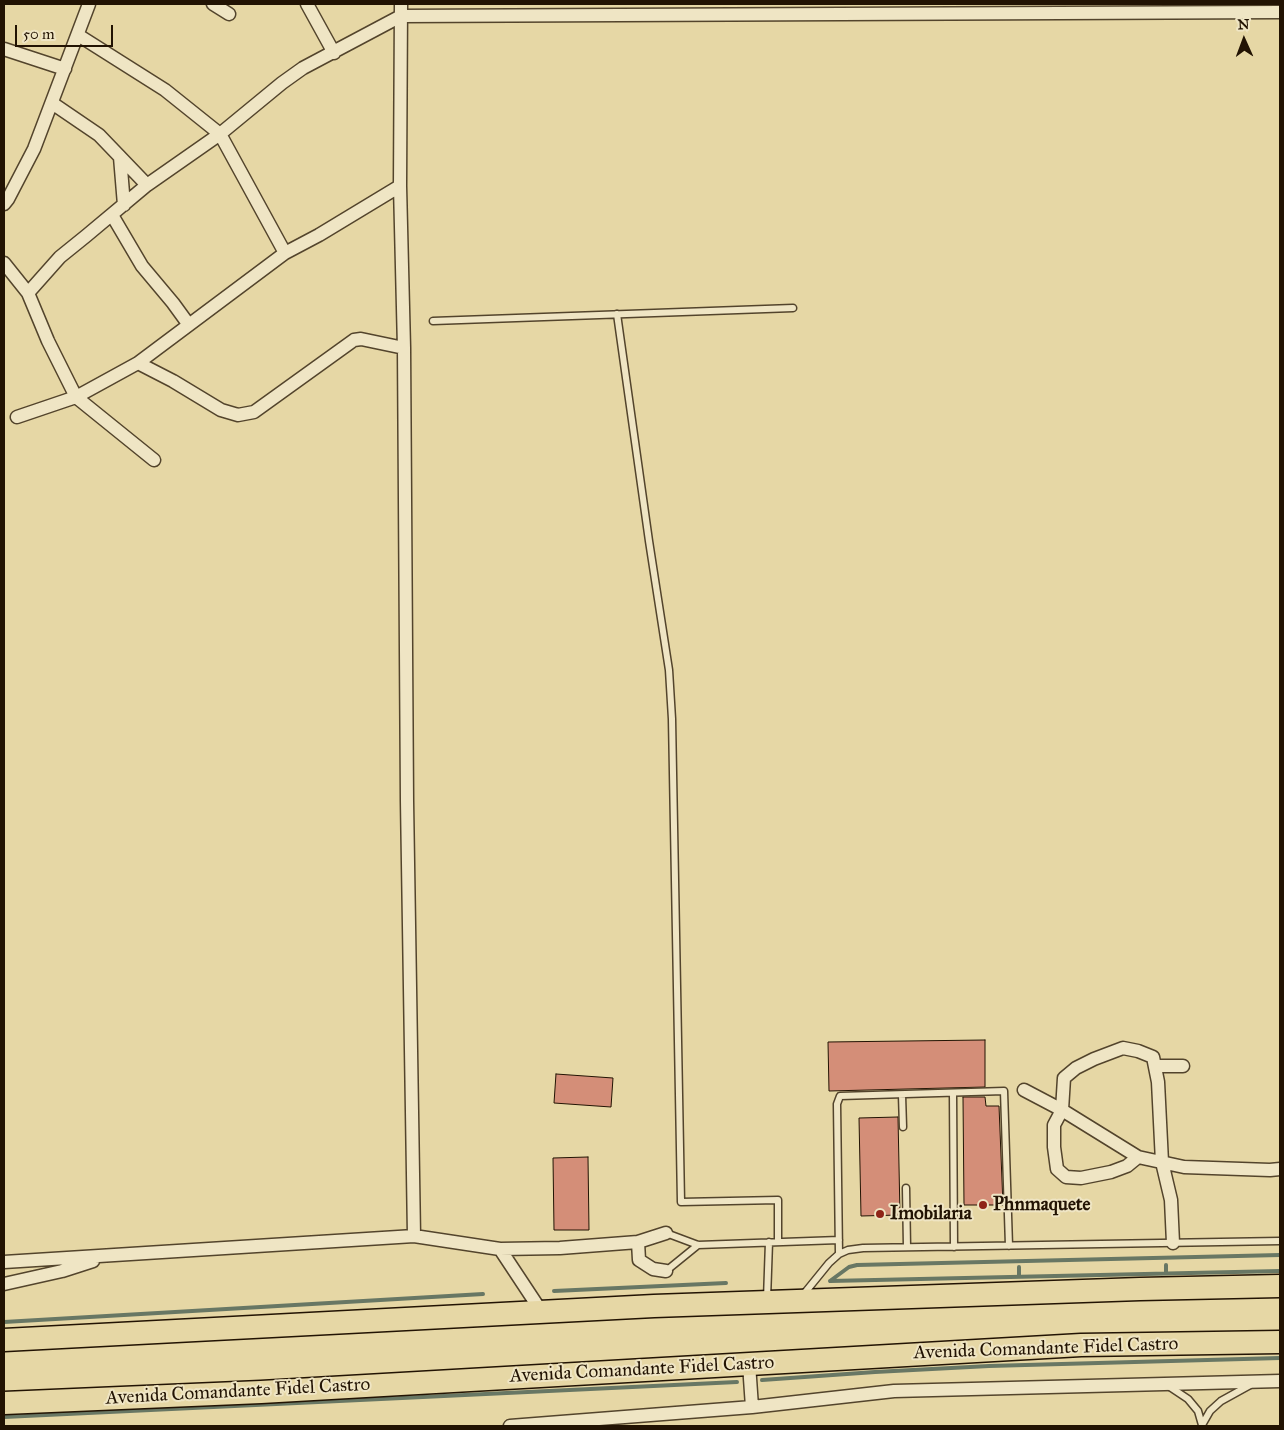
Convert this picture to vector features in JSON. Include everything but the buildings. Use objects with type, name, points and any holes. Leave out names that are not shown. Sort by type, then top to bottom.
[{"type":"highway","points":[[4,1340],[542,1310],[767,1301],[1280,1286]]},
{"type":"highway","name":"Avenida Comandante Fidel Castro","points":[[4,1403],[261,1392],[1081,1345],[1280,1342]]},
{"type":"street","points":[[4,204],[28,162],[89,4]]},
{"type":"street","points":[[213,4],[229,14]]},
{"type":"street","points":[[307,4],[334,53]]},
{"type":"street","points":[[401,10],[400,186],[404,348],[407,801],[414,1236]]},
{"type":"street","points":[[28,294],[60,257],[112,216],[147,185],[220,134],[303,68],[334,53],[401,10],[1280,12]]},
{"type":"street","points":[[78,35],[165,90],[220,134],[285,253]]},
{"type":"street","points":[[4,49],[65,70]]},
{"type":"street","points":[[52,103],[99,135],[147,185]]},
{"type":"street","points":[[120,157],[124,205]]},
{"type":"street","points":[[17,417],[76,398],[138,362],[285,253],[400,186]]},
{"type":"street","points":[[112,216],[142,266],[189,325]]},
{"type":"street","points":[[4,263],[28,294],[48,341],[76,398],[154,460]]},
{"type":"street","points":[[138,362],[221,410],[238,415],[254,412],[354,340],[361,339],[404,348]]},
{"type":"street","points":[[1138,1157],[1127,1166],[1111,1172],[1081,1178],[1066,1177],[1057,1169],[1054,1125],[1062,1110],[1064,1078],[1076,1068],[1123,1048],[1153,1057],[1158,1082],[1162,1162],[1171,1200],[1173,1243]]},
{"type":"street","points":[[1155,1066],[1183,1066]]},
{"type":"street","points":[[1024,1090],[1062,1110],[1138,1157],[1184,1167],[1280,1169]]},
{"type":"street","points":[[4,1262],[414,1236],[500,1249],[560,1248],[638,1242],[666,1233]]},
{"type":"street","points":[[638,1242],[639,1260],[653,1269],[666,1271]]},
{"type":"street","points":[[500,1249],[542,1310]]},
{"type":"street","points":[[4,1284],[62,1271],[112,1255]]},
{"type":"street","points":[[749,1364],[752,1407]]},
{"type":"street","points":[[510,1426],[752,1407],[894,1391],[1280,1381]]},
{"type":"lane","points":[[433,320],[793,308]]},
{"type":"lane","points":[[617,314],[669,670],[672,729],[681,1202],[778,1200],[778,1242]]},
{"type":"lane","points":[[839,1254],[838,1100],[840,1096],[1004,1091],[1009,1246]]},
{"type":"lane","points":[[953,1093],[954,1247]]},
{"type":"lane","points":[[902,1095],[903,1127]]},
{"type":"lane","points":[[906,1188],[907,1248]]},
{"type":"lane","points":[[666,1233],[698,1245],[839,1240]]},
{"type":"lane","points":[[799,1300],[828,1263],[839,1254],[848,1250],[862,1248],[1280,1241]]},
{"type":"lane","points":[[767,1301],[769,1242]]},
{"type":"lane","points":[[666,1271],[698,1245]]},
{"type":"lane","points":[[1202,1425],[1210,1411],[1221,1401],[1258,1382]]},
{"type":"lane","points":[[1164,1384],[1177,1390],[1188,1399],[1198,1411],[1202,1425]]},
{"type":"waterway","points":[[830,1281],[849,1267],[857,1265],[1280,1255]]},
{"type":"waterway","points":[[1166,1265],[1166,1273]]},
{"type":"waterway","points":[[1019,1267],[1019,1276]]},
{"type":"waterway","points":[[830,1281],[1280,1271]]},
{"type":"waterway","points":[[554,1291],[726,1283]]},
{"type":"waterway","points":[[4,1322],[483,1294]]},
{"type":"waterway","points":[[762,1380],[989,1366],[1280,1358]]},
{"type":"waterway","points":[[4,1417],[737,1382]]},
{"type":"place","name":"Phnmaquete","points":[[983,1205]]},
{"type":"place","name":"Imobilaria","points":[[880,1214]]}]
